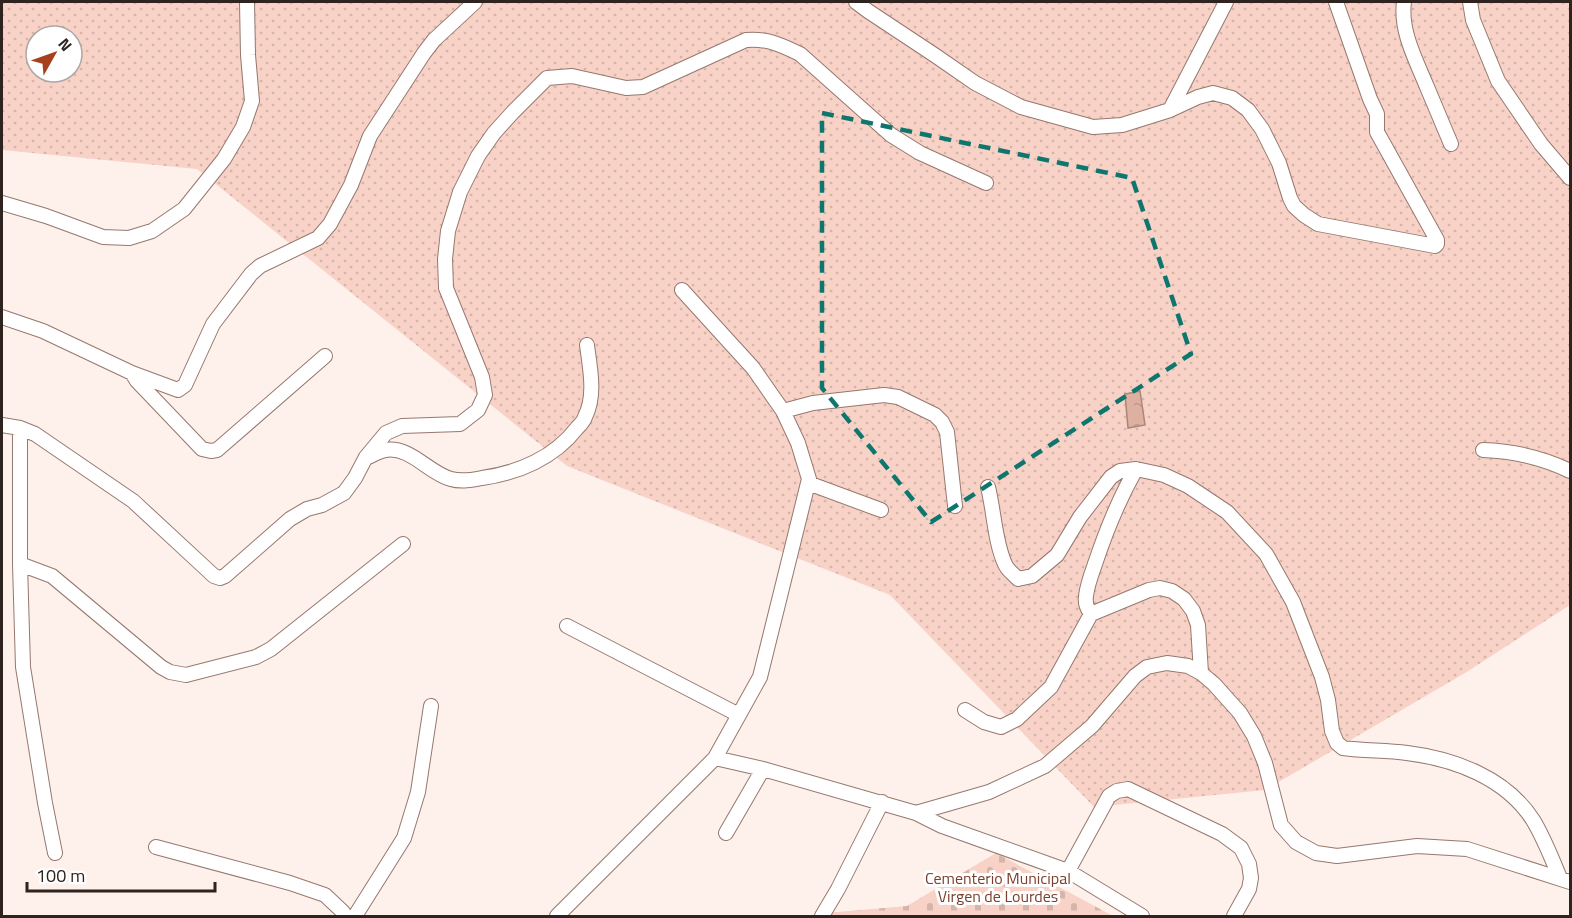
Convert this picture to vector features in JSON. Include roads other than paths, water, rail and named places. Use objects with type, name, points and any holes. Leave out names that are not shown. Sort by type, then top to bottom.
[{"type":"street","points":[[2,203],[112,238],[129,238],[152,231],[184,209],[224,159],[243,127],[252,101],[248,55],[248,2]]},
{"type":"street","points":[[2,317],[43,331],[132,374],[178,390],[185,385],[213,324],[250,273],[318,238],[330,224],[351,185],[370,136],[429,46],[475,2]]},
{"type":"street","points":[[856,2],[975,83],[1021,107],[1093,127],[1122,125],[1170,111],[1198,97],[1213,93],[1232,98],[1248,110],[1262,129],[1279,163],[1290,198],[1304,216],[1318,224],[1431,246],[1436,245],[1437,240],[1377,132],[1377,114],[1336,2]]},
{"type":"street","points":[[1170,111],[1226,2]]},
{"type":"street","points":[[1404,2],[1402,10],[1411,51],[1451,144]]},
{"type":"street","points":[[1470,2],[1473,20],[1498,81],[1541,144],[1570,178]]},
{"type":"street","points":[[2,425],[20,428],[35,434],[132,501],[214,576],[220,578],[225,576],[290,519],[344,493],[366,458],[386,433],[402,426],[460,424],[478,410],[485,395],[482,377],[446,288],[445,259],[448,231],[460,192],[478,156],[494,133],[547,78],[572,76],[626,88],[644,87],[746,40],[760,39],[800,54],[891,135],[920,153],[986,183]]},
{"type":"street","points":[[557,916],[715,758],[760,677],[809,479],[798,443],[783,411],[753,368],[682,290]]},
{"type":"street","points":[[366,458],[385,450],[398,450],[449,479],[467,481],[503,475],[537,462],[560,447],[585,418],[592,390],[587,345]]},
{"type":"street","points":[[132,374],[202,449],[211,452],[217,450],[325,356]]},
{"type":"street","points":[[783,411],[813,403],[884,394],[898,397],[935,415],[947,432],[955,506]]},
{"type":"street","points":[[20,428],[23,667],[45,803],[56,854]]},
{"type":"street","points":[[1483,450],[1500,450],[1550,461],[1570,471]]},
{"type":"street","points":[[988,487],[1005,566],[1018,579],[1032,576],[1057,555],[1080,517],[1111,477],[1120,471],[1136,469],[1164,476],[1188,486],[1227,512],[1266,554],[1293,602],[1322,677],[1332,731],[1337,743],[1343,748],[1407,753],[1453,762],[1498,785],[1517,800],[1532,819],[1565,880]]},
{"type":"street","points":[[1091,614],[1086,606],[1090,578],[1104,536],[1122,494],[1136,469]]},
{"type":"street","points":[[808,483],[881,510]]},
{"type":"street","points":[[20,564],[52,576],[161,667],[170,672],[186,675],[256,657],[271,649],[404,544]]},
{"type":"street","points":[[965,710],[984,722],[1001,727],[1017,719],[1051,687],[1091,614],[1149,590],[1160,588],[1172,591],[1185,599],[1193,611],[1198,625],[1201,672]]},
{"type":"street","points":[[567,626],[739,715]]},
{"type":"street","points":[[916,813],[989,792],[1045,766],[1092,726],[1135,676],[1147,667],[1167,663],[1188,666],[1201,672],[1240,713],[1254,736],[1265,763],[1281,825],[1296,842],[1316,853],[1337,856],[1417,846],[1467,849],[1565,880]]},
{"type":"street","points":[[355,916],[404,838],[418,792],[431,706]]},
{"type":"street","points":[[715,758],[764,769],[916,813],[942,826],[1068,871],[1142,916]]},
{"type":"street","points":[[726,833],[764,769]]},
{"type":"street","points":[[1068,871],[1109,796],[1117,791],[1128,789],[1222,834],[1241,848],[1249,864],[1251,878],[1249,889],[1234,916]]},
{"type":"street","points":[[822,916],[882,802]]},
{"type":"street","points":[[156,847],[290,883],[325,895],[345,916]]},
{"type":"water","points":[[1140,391],[1145,425],[1128,428],[1125,394]]},
{"type":"park label","name":"Cementerio Municipal Virgen de Lourdes","points":[[998,887]]}]
